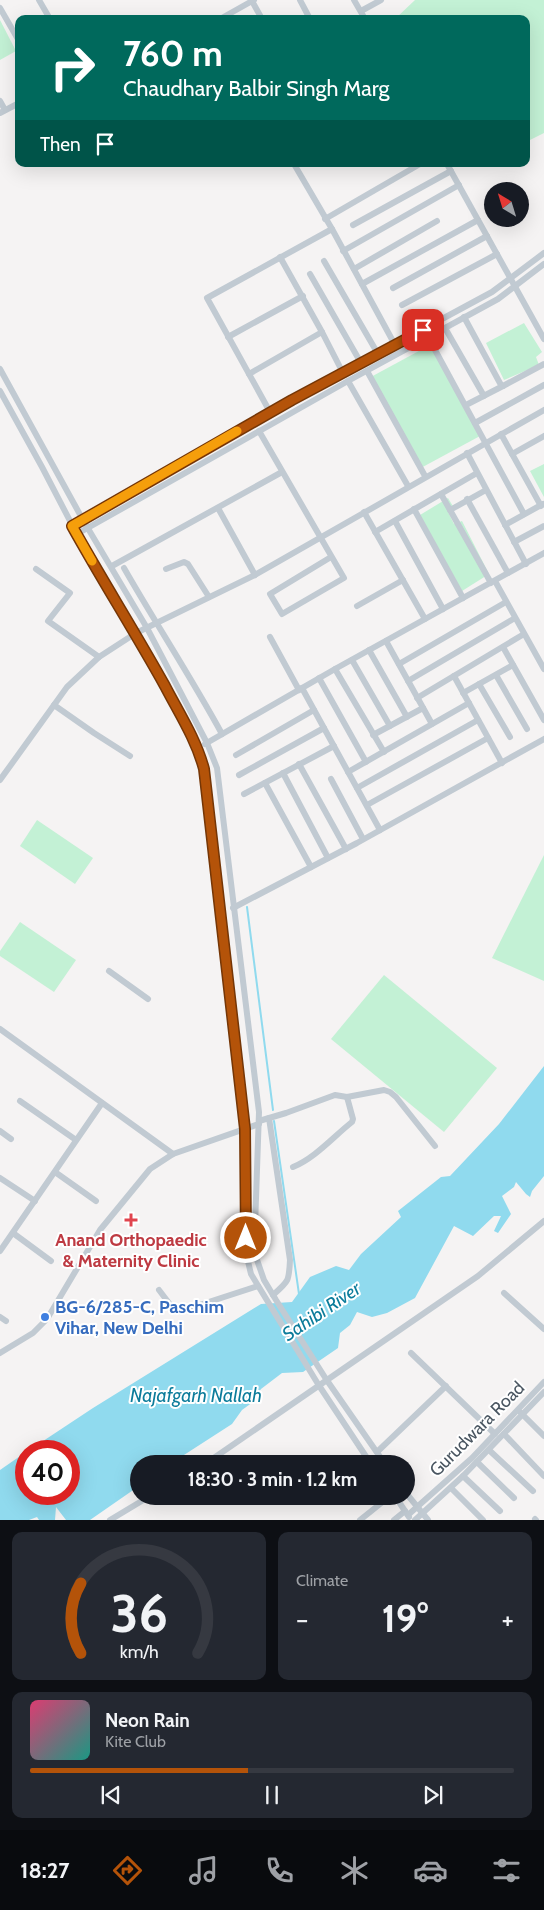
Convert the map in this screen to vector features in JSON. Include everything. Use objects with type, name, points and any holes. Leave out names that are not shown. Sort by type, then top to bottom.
[{"type":"street","points":[[39,0],[48,15]]},
{"type":"street","points":[[300,0],[308,15]]},
{"type":"street","points":[[354,0],[363,15]]},
{"type":"street","points":[[361,11],[381,0]]},
{"type":"street","points":[[227,15],[253,1],[260,15]]},
{"type":"street","points":[[0,8],[15,34]]},
{"type":"street","points":[[0,101],[3,112],[15,105]]},
{"type":"street","points":[[296,167],[395,345]]},
{"type":"street","points":[[325,218],[415,167]]},
{"type":"street","points":[[449,167],[544,339]]},
{"type":"street","points":[[352,225],[451,171]]},
{"type":"street","points":[[343,251],[459,185]]},
{"type":"street","points":[[362,284],[478,220]]},
{"type":"street","points":[[354,270],[437,221]]},
{"type":"street","points":[[270,412],[207,298],[332,229]]},
{"type":"street","points":[[393,288],[487,236]]},
{"type":"street","points":[[72,526],[270,412],[492,292],[544,253]]},
{"type":"street","points":[[402,305],[498,254]]},
{"type":"street","points":[[280,257],[303,296],[343,373]]},
{"type":"street","points":[[324,261],[378,354]]},
{"type":"street","points":[[77,534],[348,381],[498,299],[544,264]]},
{"type":"street","points":[[310,274],[361,363]]},
{"type":"street","points":[[228,337],[303,296]]},
{"type":"street","points":[[464,317],[503,386]]},
{"type":"street","points":[[445,328],[484,396]]},
{"type":"street","points":[[249,374],[322,332]]},
{"type":"street","points":[[428,337],[524,514]]},
{"type":"street","points":[[466,405],[544,364]]},
{"type":"street","points":[[0,369],[83,520],[147,628],[207,743],[217,768],[259,1122],[255,1227],[256,1256],[264,1280],[273,1296],[326,1379],[379,1455]]},
{"type":"street","points":[[367,371],[425,476]]},
{"type":"street","points":[[348,381],[408,486]]},
{"type":"street","points":[[475,423],[544,384]]},
{"type":"street","points":[[0,391],[72,526],[136,633],[198,748],[204,769],[210,805],[245,1129],[246,1253],[251,1274],[265,1299],[318,1384],[366,1455]]},
{"type":"street","points":[[0,780],[67,687],[99,657],[136,633],[255,575],[425,476],[544,410]]},
{"type":"street","points":[[259,431],[319,538],[344,578],[282,614],[270,594],[331,558]]},
{"type":"street","points":[[501,434],[542,505],[505,525]]},
{"type":"street","points":[[512,454],[544,436]]},
{"type":"street","points":[[467,453],[526,564]]},
{"type":"street","points":[[112,566],[282,472]]},
{"type":"street","points":[[375,532],[477,473]]},
{"type":"street","points":[[450,510],[486,490]]},
{"type":"street","points":[[441,494],[543,666]]},
{"type":"street","points":[[468,499],[508,573]]},
{"type":"street","points":[[218,508],[255,575]]},
{"type":"street","points":[[414,509],[463,598]]},
{"type":"street","points":[[364,512],[425,619]]},
{"type":"street","points":[[395,521],[443,609]]},
{"type":"street","points":[[514,542],[544,526]]},
{"type":"street","points":[[198,748],[335,669],[544,554]]},
{"type":"street","points":[[166,569],[179,563],[184,562],[188,564],[209,597]]},
{"type":"street","points":[[124,568],[196,686],[222,734]]},
{"type":"street","points":[[36,569],[70,593],[48,621],[99,657]]},
{"type":"street","points":[[357,606],[402,580]]},
{"type":"street","points":[[399,664],[506,602]]},
{"type":"street","points":[[408,681],[515,618]]},
{"type":"street","points":[[417,698],[524,634]]},
{"type":"street","points":[[270,637],[314,710],[380,830]]},
{"type":"street","points":[[386,641],[432,724]]},
{"type":"street","points":[[503,647],[544,720]]},
{"type":"street","points":[[369,650],[407,716]]},
{"type":"street","points":[[352,660],[390,726]]},
{"type":"street","points":[[463,693],[513,665]]},
{"type":"street","points":[[335,669],[384,752]]},
{"type":"street","points":[[496,674],[527,729]]},
{"type":"street","points":[[454,676],[502,763]]},
{"type":"street","points":[[319,678],[366,762]]},
{"type":"street","points":[[480,684],[510,736]]},
{"type":"street","points":[[348,772],[469,703]]},
{"type":"street","points":[[54,705],[130,756]]},
{"type":"street","points":[[374,735],[423,708]]},
{"type":"street","points":[[236,755],[314,710]]},
{"type":"street","points":[[357,788],[478,720]]},
{"type":"street","points":[[239,775],[324,728]]},
{"type":"street","points":[[367,805],[488,738]]},
{"type":"street","points":[[233,908],[380,830],[544,739]]},
{"type":"street","points":[[244,794],[334,746]]},
{"type":"street","points":[[300,764],[346,848]]},
{"type":"street","points":[[283,773],[328,858]]},
{"type":"street","points":[[330,779],[363,839]]},
{"type":"street","points":[[265,783],[311,867]]},
{"type":"street","points":[[109,971],[148,999]]},
{"type":"street","points":[[0,1040],[2,1031],[173,1154]]},
{"type":"street","points":[[0,1353],[33,1333],[48,1319],[100,1230],[150,1169],[173,1154],[335,1095],[347,1097],[378,1090],[390,1092],[396,1097],[435,1146]]},
{"type":"street","points":[[293,1166],[310,1159],[352,1122],[353,1119],[347,1097]]},
{"type":"street","points":[[20,1101],[76,1140]]},
{"type":"street","points":[[0,1252],[102,1103]]},
{"type":"street","points":[[265,1299],[273,1296],[286,1284],[289,1276],[290,1260],[269,1118]]},
{"type":"street","points":[[0,1131],[11,1138]]},
{"type":"street","points":[[55,1172],[96,1201]]},
{"type":"street","points":[[0,1178],[35,1201]]},
{"type":"street","points":[[218,1455],[279,1414],[318,1384],[478,1276],[544,1221]]},
{"type":"street","points":[[13,1233],[52,1261]]},
{"type":"street","points":[[159,1290],[175,1311],[178,1312],[258,1286]]},
{"type":"street","points":[[504,1293],[544,1329]]},
{"type":"street","points":[[411,1353],[495,1434]]},
{"type":"street","name":"Gurudwara Road","points":[[410,1517],[417,1508],[459,1471],[544,1382]]},
{"type":"street","points":[[377,1452],[446,1386]]},
{"type":"street","name":"Gurudwara Road","points":[[410,1517],[422,1514],[451,1488],[544,1392]]},
{"type":"street","points":[[518,1409],[543,1434]]},
{"type":"street","points":[[504,1434],[544,1476]]},
{"type":"street","points":[[489,1450],[533,1491]]},
{"type":"street","points":[[477,1462],[514,1498]]},
{"type":"street","points":[[463,1476],[500,1511]]},
{"type":"street","points":[[451,1488],[483,1520]]},
{"type":"street","points":[[110,1520],[135,1505]]},
{"type":"street","points":[[360,1520],[379,1505]]},
{"type":"street","points":[[394,1520],[410,1517],[401,1505]]},
{"type":"street","points":[[415,1505],[428,1520]]},
{"type":"green space","points":[[415,0],[544,0],[544,133],[530,140],[530,15],[399,15]]},
{"type":"green space","points":[[0,20],[15,52],[0,60]]},
{"type":"green space","points":[[524,323],[542,352],[536,357],[539,365],[504,380],[486,343]]},
{"type":"green space","points":[[430,345],[480,436],[419,469],[369,378]]},
{"type":"green space","points":[[544,464],[544,497],[530,471]]},
{"type":"green space","points":[[448,498],[454,508],[448,512],[454,524],[462,521],[489,574],[462,591],[420,515]]},
{"type":"green space","points":[[37,820],[93,858],[75,884],[20,846]]},
{"type":"green space","points":[[544,855],[544,981],[492,958]]},
{"type":"green space","points":[[20,922],[76,960],[54,992],[0,956],[0,951]]},
{"type":"green space","points":[[384,975],[497,1068],[444,1132],[331,1039]]},
{"type":"water","name":"Najafgarh Nallah","points":[[544,1066],[544,1176],[532,1191],[530,1197],[516,1182],[514,1187],[502,1196],[511,1214],[498,1233],[494,1231],[501,1216],[494,1216],[473,1236],[454,1226],[415,1298],[387,1313],[372,1317],[357,1312],[350,1325],[340,1333],[338,1348],[303,1372],[282,1373],[261,1389],[253,1402],[242,1410],[232,1424],[184,1455],[130,1455],[130,1492],[90,1520],[66,1520],[56,1507],[55,1520],[39,1520],[37,1517],[29,1520],[0,1520],[0,1470],[15,1460],[15,1505],[80,1505],[80,1440],[45,1440],[261,1304],[292,1302],[310,1277],[336,1266],[349,1270],[361,1254],[401,1217],[398,1211],[441,1177],[450,1176],[499,1124]]},
{"type":"waterway","points":[[247,907],[273,1110]]},
{"type":"waterway","points":[[274,1121],[299,1294]]},
{"type":"slow traffic","points":[[92,561],[72,526],[237,431]]},
{"type":"place","name":"Anand Orthopaedic & Maternity Clinic","points":[[131,1220]]},
{"type":"place","name":"BG-6/285-C, Paschim Vihar, New Delhi","points":[[45,1317]]},
{"type":"route","points":[[246,1238],[245,1129],[210,805],[204,769],[198,748],[190,732],[136,633],[72,526],[292,400],[423,330]]},
{"type":"water label","name":"Sahibi River","points":[[321,1311]]}]
